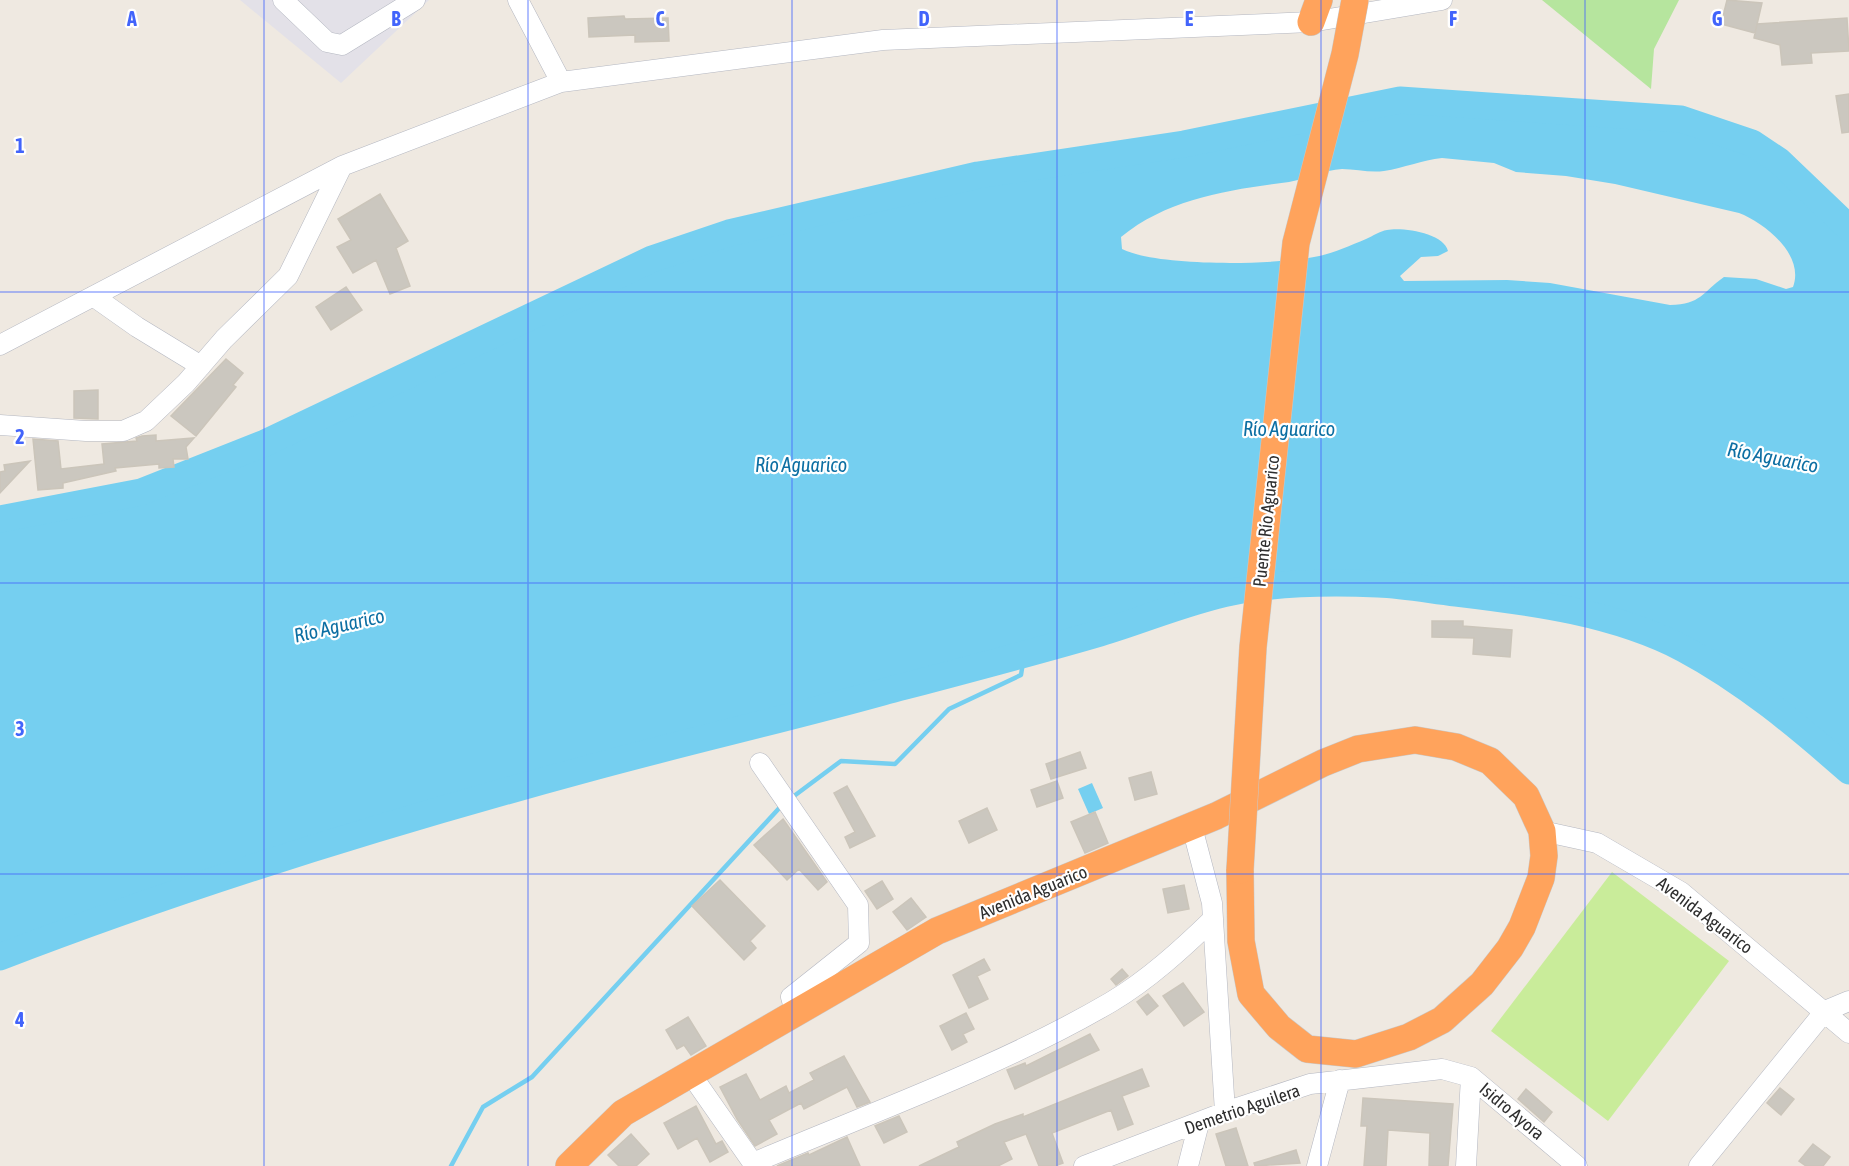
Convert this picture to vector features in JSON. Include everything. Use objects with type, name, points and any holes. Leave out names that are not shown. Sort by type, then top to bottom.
[{"type":"highway","name":"Puente Río Aguarico","points":[[1355,0],[1345,54],[1296,243],[1253,647],[1240,870],[1240,941],[1251,994],[1279,1027],[1308,1049],[1356,1054],[1408,1037],[1442,1020],[1482,984],[1510,948],[1534,901],[1541,878],[1544,856],[1542,831]]},
{"type":"highway","name":"Avenida Aguarico","points":[[569,1166],[622,1113],[937,931],[1191,827],[1323,763],[1358,749],[1415,740],[1456,747],[1490,760],[1526,796],[1542,831]]},
{"type":"street","points":[[283,0],[327,42],[342,45],[415,0]]},
{"type":"street","points":[[518,0],[561,82]]},
{"type":"street","points":[[0,345],[342,166],[561,82],[883,40],[1315,11],[1442,0]]},
{"type":"street","points":[[0,424],[86,431],[123,431],[146,421],[288,276],[342,166]]},
{"type":"street","points":[[93,296],[201,366]]},
{"type":"street","points":[[760,763],[858,905],[861,934],[859,943],[791,997],[795,1012]]},
{"type":"street","points":[[1191,827],[1212,903],[1225,1112]]},
{"type":"street","name":"Avenida Aguarico","points":[[1542,831],[1597,843],[1681,892],[1849,1033]]},
{"type":"street","points":[[690,1073],[754,1165],[1002,1057],[1112,1001],[1177,954],[1213,919]]},
{"type":"street","points":[[1699,1166],[1825,1011],[1849,1001]]},
{"type":"street","name":"Isidro Ayora","points":[[1405,1075],[1442,1069],[1471,1077],[1577,1166]]},
{"type":"street","name":"Demetrio Aguilera","points":[[1084,1166],[1111,1161],[1225,1112],[1311,1084],[1405,1075]]},
{"type":"street","points":[[1466,1166],[1471,1077]]},
{"type":"street","points":[[1317,1166],[1340,1080]]},
{"type":"street","points":[[1188,1166],[1199,1123]]},
{"type":"shaded area","points":[[240,0],[429,0],[341,83]]},
{"type":"green space","points":[[1542,0],[1679,0],[1654,49],[1651,89]]},
{"type":"green space","points":[[1612,872],[1729,961],[1608,1121],[1491,1031]]},
{"type":"water","name":"Río Aguarico","points":[[1400,100],[1681,119],[1752,143],[1779,161],[1849,228],[1849,771],[1790,721],[1728,675],[1684,649],[1630,626],[1544,605],[1398,585],[1323,583],[1268,586],[1215,596],[1046,648],[433,812],[215,880],[0,957],[0,519],[141,492],[265,443],[652,259],[729,233],[978,175],[1184,144]],"holes":[[[1442,158],[1494,163],[1516,172],[1566,176],[1615,184],[1739,213],[1771,232],[1788,252],[1795,275],[1793,287],[1786,289],[1756,279],[1724,277],[1695,300],[1670,305],[1550,283],[1507,280],[1404,281],[1400,276],[1421,257],[1438,256],[1448,251],[1445,245],[1431,236],[1403,229],[1384,231],[1321,256],[1272,262],[1188,262],[1139,255],[1122,249],[1121,237],[1140,224],[1159,213],[1200,198],[1244,188],[1289,182],[1342,169],[1384,171]]]},
{"type":"water","points":[[1092,783],[1103,808],[1089,814],[1078,789]]},
{"type":"building","points":[[1727,0],[1762,3],[1755,33],[1721,24]]},
{"type":"building","points":[[624,16],[625,19],[668,18],[669,41],[635,42],[635,35],[589,37],[588,18]]},
{"type":"building","points":[[1847,18],[1849,51],[1811,53],[1812,63],[1782,65],[1780,45],[1754,38],[1757,24]]},
{"type":"building","points":[[1849,94],[1849,132],[1842,133],[1836,96]]},
{"type":"building","points":[[380,194],[408,241],[396,248],[410,286],[390,294],[376,260],[353,273],[337,247],[351,240],[338,219]]},
{"type":"building","points":[[346,287],[362,310],[331,330],[316,307]]},
{"type":"building","points":[[226,359],[243,373],[233,385],[236,387],[196,436],[171,416]]},
{"type":"building","points":[[98,390],[98,419],[74,418],[74,391]]},
{"type":"building","points":[[156,435],[156,441],[194,438],[186,447],[188,459],[173,459],[174,467],[159,468],[159,464],[115,468],[116,471],[63,483],[63,488],[38,490],[33,439],[58,441],[61,469],[104,464],[102,444],[137,441],[136,438],[142,436]]},
{"type":"building","points":[[30,461],[0,493],[0,472],[5,471],[4,465]]},
{"type":"building","points":[[1432,621],[1463,621],[1463,626],[1512,630],[1510,657],[1473,654],[1474,638],[1432,637]]},
{"type":"building","points":[[1080,752],[1086,768],[1051,779],[1046,764]]},
{"type":"building","points":[[1151,772],[1157,794],[1135,800],[1129,778]]},
{"type":"building","points":[[1057,781],[1063,798],[1037,807],[1031,790]]},
{"type":"building","points":[[847,786],[875,836],[850,848],[845,837],[855,832],[834,793]]},
{"type":"building","points":[[987,808],[997,830],[969,843],[959,821]]},
{"type":"building","points":[[1095,812],[1108,843],[1085,853],[1071,822]]},
{"type":"building","points":[[783,819],[827,882],[818,890],[799,869],[787,880],[754,845]]},
{"type":"building","points":[[720,880],[765,926],[750,941],[756,948],[744,960],[692,906]]},
{"type":"building","points":[[882,881],[893,899],[877,909],[865,891]]},
{"type":"building","points":[[1184,885],[1189,909],[1168,913],[1163,889]]},
{"type":"building","points":[[911,898],[926,917],[907,930],[893,912]]},
{"type":"building","points":[[984,959],[990,970],[977,976],[988,999],[969,1008],[953,975]]},
{"type":"building","points":[[1122,969],[1128,976],[1116,985],[1111,979]]},
{"type":"building","points":[[1183,983],[1204,1012],[1184,1026],[1163,996]]},
{"type":"building","points":[[1148,994],[1158,1006],[1147,1015],[1137,1002]]},
{"type":"building","points":[[966,1013],[974,1029],[963,1034],[967,1042],[952,1050],[940,1026]]},
{"type":"building","points":[[688,1017],[706,1046],[691,1055],[684,1045],[677,1049],[666,1030]]},
{"type":"building","points":[[1090,1034],[1099,1050],[1015,1089],[1007,1070],[1025,1063],[1026,1066]]},
{"type":"building","points":[[844,1056],[870,1102],[857,1107],[847,1087],[804,1109],[801,1103],[769,1120],[777,1134],[755,1146],[720,1087],[746,1074],[760,1100],[786,1086],[789,1093],[814,1080],[810,1073]]},
{"type":"building","points":[[1142,1069],[1149,1086],[1122,1096],[1133,1124],[1118,1130],[1111,1110],[1052,1133],[1063,1163],[1055,1166],[1039,1166],[1026,1134],[1004,1142],[1012,1159],[998,1166],[919,1166],[959,1147],[957,1142],[995,1124],[1023,1114],[1023,1117]]},
{"type":"building","points":[[1780,1088],[1794,1099],[1781,1115],[1767,1103]]},
{"type":"building","points":[[1526,1089],[1552,1112],[1544,1122],[1518,1099]]},
{"type":"building","points":[[1363,1098],[1453,1104],[1448,1166],[1429,1166],[1430,1133],[1388,1130],[1386,1166],[1364,1166],[1367,1126],[1361,1126]]},
{"type":"building","points":[[696,1106],[716,1144],[722,1141],[728,1152],[710,1162],[697,1138],[678,1149],[664,1123]]},
{"type":"building","points":[[899,1116],[907,1132],[884,1143],[875,1126]]},
{"type":"building","points":[[1236,1128],[1248,1166],[1226,1166],[1216,1134]]},
{"type":"building","points":[[631,1134],[649,1154],[636,1166],[619,1166],[608,1155]]},
{"type":"building","points":[[847,1137],[860,1166],[777,1166],[808,1153],[809,1155]]},
{"type":"building","points":[[1813,1144],[1830,1157],[1823,1166],[1806,1166],[1799,1161]]},
{"type":"building","points":[[1296,1150],[1300,1163],[1255,1166],[1254,1163]]},
{"type":"waterway","points":[[0,519],[141,492],[265,443],[652,259],[729,233],[978,175],[1184,144],[1400,100],[1681,119],[1752,143],[1779,161],[1849,228]]},
{"type":"waterway","points":[[0,957],[215,880],[433,812],[1046,648],[1215,596],[1268,586],[1323,583],[1398,585],[1544,605],[1630,626],[1684,649],[1728,675],[1790,721],[1849,771]]},
{"type":"waterway","points":[[790,799],[841,761],[895,764],[949,709],[1021,675],[1025,649]]},
{"type":"waterway","points":[[451,1166],[483,1107],[532,1077],[783,804]]}]
